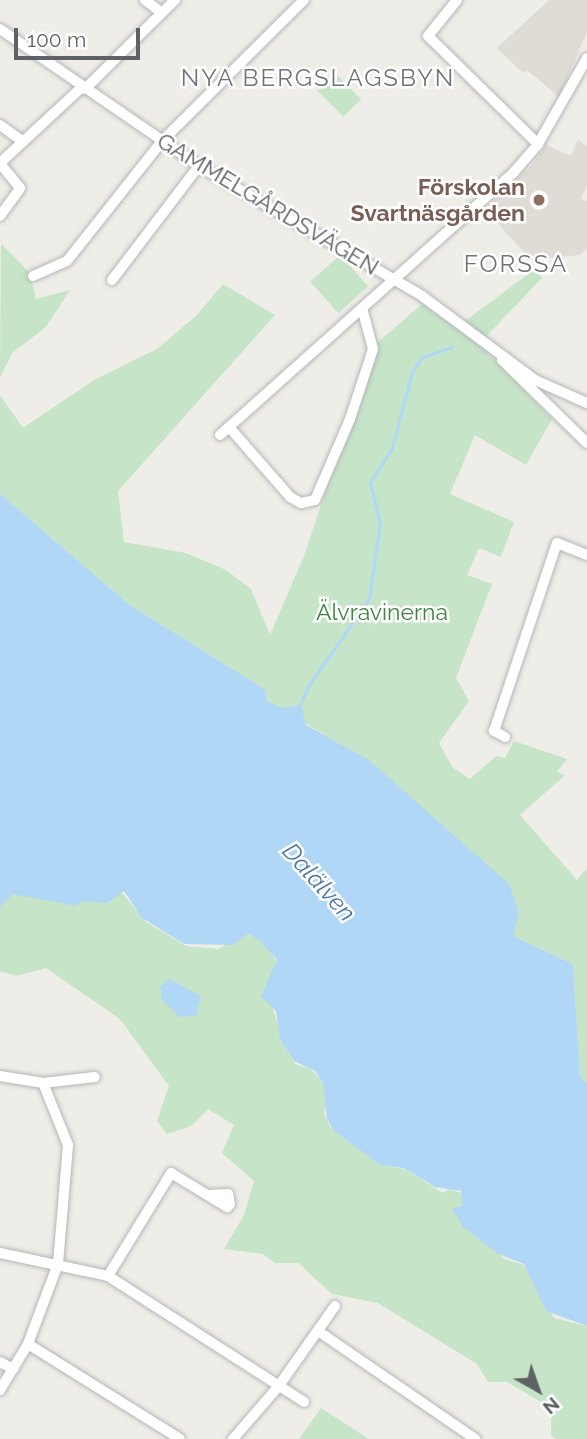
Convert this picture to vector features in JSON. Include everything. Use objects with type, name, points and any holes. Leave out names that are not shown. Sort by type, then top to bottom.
[{"type":"street","points":[[145,0],[162,13]]},
{"type":"street","points":[[0,216],[20,188],[0,163],[84,88],[175,0]]},
{"type":"street","points":[[33,276],[67,261],[162,141],[304,0]]},
{"type":"street","points":[[457,0],[428,36],[538,144]]},
{"type":"street","name":"GAMMELGÅRDSVÄGEN","points":[[0,29],[199,166],[394,279],[485,340],[535,380],[587,403]]},
{"type":"street","points":[[220,435],[500,185],[538,144],[587,58]]},
{"type":"street","points":[[0,125],[22,141]]},
{"type":"street","points":[[112,280],[199,166]]},
{"type":"street","points":[[229,427],[290,497],[301,503],[315,500],[350,419],[373,349],[362,308]]},
{"type":"street","points":[[485,340],[525,387],[587,443]]},
{"type":"street","points":[[505,737],[494,732],[557,543],[587,555]]},
{"type":"street","points":[[0,1076],[43,1083],[95,1077]]},
{"type":"street","points":[[0,1390],[28,1344],[58,1264],[68,1145],[43,1083]]},
{"type":"street","points":[[108,1276],[171,1173],[227,1207]]},
{"type":"street","points":[[0,1253],[108,1276],[304,1402]]},
{"type":"street","points":[[233,1439],[278,1387],[335,1306]]},
{"type":"street","points":[[318,1331],[475,1439]]},
{"type":"street","points":[[28,1344],[180,1439]]},
{"type":"street","points":[[0,1362],[13,1369]]},
{"type":"shaded area","points":[[549,0],[587,0],[587,32],[559,97],[527,70],[523,73],[497,48]]},
{"type":"shaded area","name":"Förskolan Svartnäsgården","points":[[578,139],[587,147],[587,185],[581,199],[587,201],[587,248],[580,255],[531,260],[485,209],[531,166],[546,145],[571,156]]},
{"type":"green space","points":[[335,73],[361,99],[343,117],[317,91]]},
{"type":"green space","points":[[1,244],[30,273],[36,299],[70,290],[46,327],[12,353],[0,377]]},
{"type":"green space","points":[[340,255],[368,286],[338,313],[310,282]]},
{"type":"green space","name":"Älvravinerna","points":[[535,269],[542,278],[479,344],[552,419],[526,465],[475,435],[450,494],[514,522],[501,557],[479,548],[467,575],[492,584],[456,678],[469,701],[439,743],[452,767],[470,779],[496,756],[505,758],[514,741],[567,759],[557,772],[565,775],[520,815],[577,880],[587,868],[587,1086],[580,1077],[573,964],[513,936],[415,803],[369,761],[267,701],[266,690],[131,606],[0,494],[0,395],[23,428],[94,380],[157,349],[197,315],[223,284],[275,315],[118,491],[124,542],[186,553],[226,570],[251,589],[270,635],[304,556],[375,345],[422,304],[457,327]]},
{"type":"green space","points":[[111,879],[146,922],[186,946],[218,949],[249,932],[260,934],[277,963],[272,1007],[284,1042],[295,1064],[311,1069],[321,1080],[329,1096],[324,1112],[330,1127],[359,1144],[381,1165],[405,1169],[443,1193],[449,1189],[461,1193],[465,1202],[457,1215],[467,1230],[505,1259],[524,1265],[554,1318],[587,1326],[587,1439],[556,1439],[551,1435],[551,1408],[507,1382],[488,1382],[477,1364],[378,1303],[332,1294],[298,1263],[275,1263],[263,1254],[224,1249],[244,1215],[254,1181],[222,1153],[234,1125],[208,1109],[191,1126],[167,1134],[157,1121],[169,1086],[120,1019],[46,968],[16,976],[0,971],[0,896]]},
{"type":"green space","points":[[321,1408],[369,1439],[299,1439]]},
{"type":"water","name":"Dalälven","points":[[0,494],[131,606],[266,690],[267,701],[283,708],[301,705],[306,725],[369,760],[509,884],[519,913],[513,936],[573,964],[580,1077],[587,1083],[587,1326],[546,1311],[524,1264],[498,1254],[463,1227],[452,1209],[462,1206],[461,1191],[435,1187],[404,1168],[380,1165],[333,1130],[327,1119],[323,1083],[315,1071],[294,1061],[280,1039],[276,1011],[261,996],[277,960],[261,942],[248,933],[234,945],[184,944],[142,918],[124,891],[107,903],[83,901],[76,906],[13,894],[0,907]]},
{"type":"water","points":[[169,979],[201,996],[196,1016],[180,1017],[162,1000],[160,987]]},
{"type":"waterway","points":[[299,707],[309,685],[369,599],[380,523],[370,483],[392,448],[412,372],[422,357],[452,347]]},
{"type":"place","name":"Förskolan Svartnäsgården","points":[[539,200]]},
{"type":"district","name":"NYA BERGSLAGSBYN","points":[[318,78]]},
{"type":"district","name":"FORSSA","points":[[516,264]]}]
